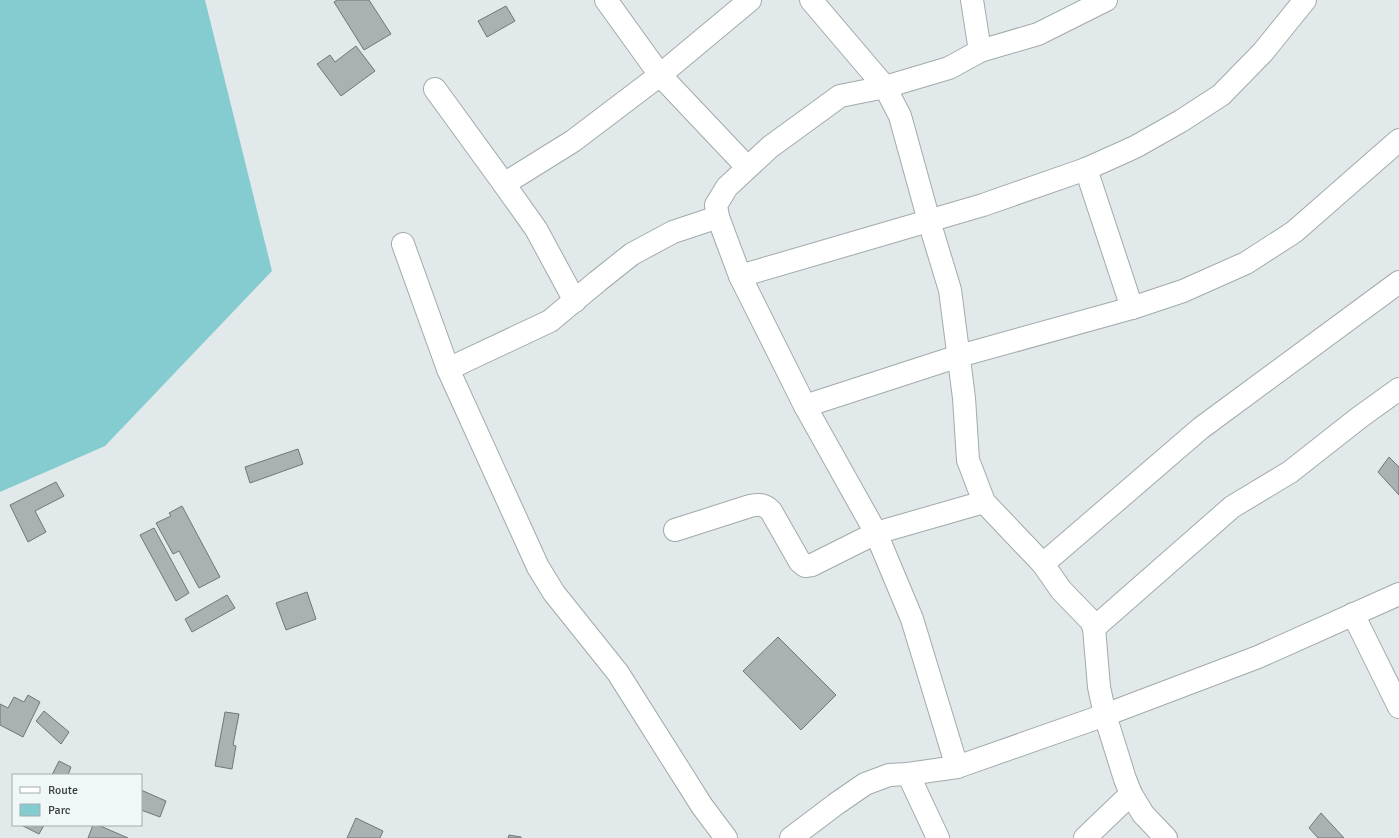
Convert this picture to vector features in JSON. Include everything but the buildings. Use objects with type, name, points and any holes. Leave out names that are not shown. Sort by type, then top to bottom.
[{"type":"street","points":[[606,0],[660,75],[747,167]]},
{"type":"street","points":[[504,184],[573,141],[660,75],[750,0]]},
{"type":"street","points":[[811,0],[885,87],[900,116],[950,290],[964,398],[968,460],[984,502],[1042,564],[1061,590],[1091,621],[1094,628],[1099,687],[1105,716],[1125,779],[1131,794],[1143,814],[1166,838]]},
{"type":"street","points":[[972,0],[980,51]]},
{"type":"street","points":[[957,767],[912,619],[876,533],[805,406],[740,276],[718,216],[716,205],[726,187],[747,167],[840,96],[885,87],[949,68],[980,51],[1038,34],[1106,0]]},
{"type":"street","points":[[740,276],[983,205],[1086,169],[1135,147],[1181,121],[1221,95],[1263,52],[1305,0]]},
{"type":"street","points":[[435,90],[536,229],[575,301]]},
{"type":"street","points":[[805,406],[959,356],[1132,308],[1183,291],[1246,263],[1294,232],[1399,140]]},
{"type":"street","points":[[1086,169],[1132,308]]},
{"type":"street","points":[[448,369],[550,321],[598,280],[632,254],[673,232],[718,216]]},
{"type":"street","points":[[403,244],[448,369],[538,567],[554,593],[618,673],[702,806],[726,838]]},
{"type":"street","points":[[1042,564],[1201,428],[1399,282]]},
{"type":"street","points":[[1094,628],[1232,507],[1290,472],[1360,417],[1399,389]]},
{"type":"street","points":[[675,530],[750,506],[759,504],[767,506],[800,562],[805,566],[812,565],[876,533],[984,502]]},
{"type":"street","points":[[791,838],[865,784],[889,775],[908,774],[957,767],[1105,716],[1258,657],[1399,594]]},
{"type":"street","points":[[1353,614],[1399,707]]},
{"type":"street","points":[[908,774],[938,838]]},
{"type":"street","points":[[1085,838],[1131,794]]},
{"type":"green space","points":[[0,0],[205,0],[272,271],[105,446],[0,492]]}]
